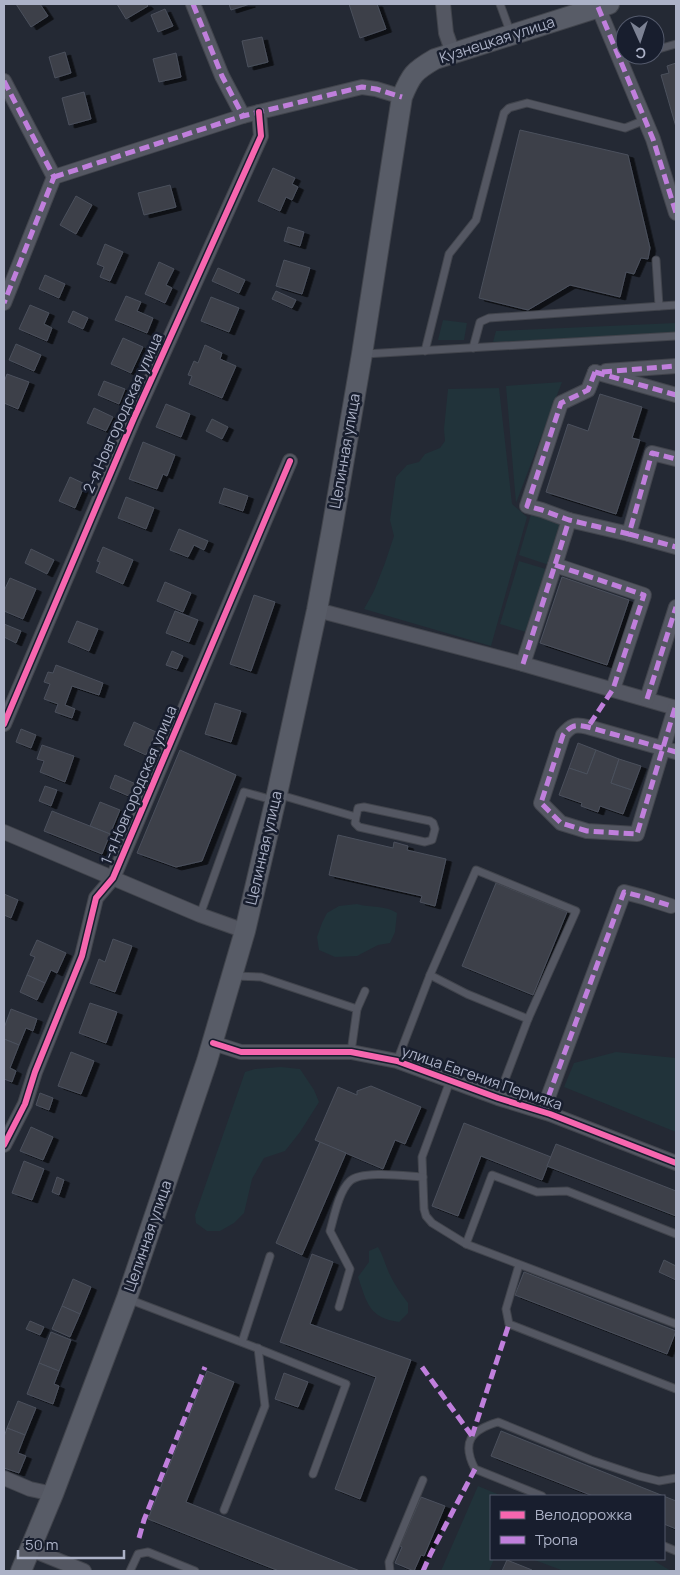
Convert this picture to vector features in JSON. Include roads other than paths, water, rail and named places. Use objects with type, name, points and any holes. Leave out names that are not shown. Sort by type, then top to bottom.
[{"type":"main road","name":"Кузнецкая улица","points":[[402,97],[408,82],[418,69],[435,59],[603,6]]},
{"type":"main road","name":"Целинная улица","points":[[21,1571],[53,1494],[127,1298],[213,1043],[245,931],[317,610],[362,354],[402,97]]},
{"type":"street","points":[[193,4],[222,76],[243,116]]},
{"type":"street","points":[[443,4],[446,33],[453,53]]},
{"type":"street","points":[[603,6],[615,42]]},
{"type":"street","points":[[623,65],[653,139],[676,213]]},
{"type":"street","points":[[4,81],[54,177],[4,303]]},
{"type":"street","points":[[54,177],[243,116],[362,87],[402,97]]},
{"type":"street","name":"2-я Новгородская улица","points":[[4,724],[138,410],[261,136],[259,112]]},
{"type":"street","points":[[595,372],[676,366]]},
{"type":"street","points":[[595,372],[676,395]]},
{"type":"street","points":[[595,372],[588,390],[561,403],[527,506],[568,520],[676,547]]},
{"type":"street","points":[[629,534],[652,453],[676,459]]},
{"type":"street","name":"1-я Новгородская улица","points":[[4,1145],[26,1104],[35,1072],[82,956],[96,898],[113,878],[290,461]]},
{"type":"street","points":[[523,664],[568,520]]},
{"type":"street","points":[[555,565],[644,595],[613,689]]},
{"type":"street","points":[[647,699],[676,606]]},
{"type":"street","points":[[317,610],[523,664],[676,708],[670,750],[637,834],[587,830],[561,823],[541,803],[563,735],[568,728],[577,725],[670,750]]},
{"type":"street","points":[[4,832],[200,915],[245,931]]},
{"type":"street","points":[[543,1112],[624,892],[673,907]]},
{"type":"street","name":"улица Евгения Пермяка","points":[[213,1043],[240,1052],[351,1052],[397,1062],[543,1112],[676,1163]]},
{"type":"street","points":[[4,1478],[30,1489],[53,1494]]},
{"type":"street","points":[[30,1549],[84,1571]]},
{"type":"lane","points":[[500,4],[511,35]]},
{"type":"lane","points":[[425,350],[449,254],[476,220],[504,113],[509,108],[526,103],[625,128],[645,120]]},
{"type":"lane","points":[[656,260],[659,306]]},
{"type":"lane","points":[[473,348],[480,322],[489,318],[676,305]]},
{"type":"lane","points":[[362,354],[676,336]]},
{"type":"lane","points":[[200,915],[244,792],[276,797],[356,817]]},
{"type":"lane","points":[[364,807],[430,822],[433,823],[435,829],[432,840],[425,842],[359,827],[355,823],[356,817],[358,808],[364,807]]},
{"type":"lane","points":[[397,1062],[430,975],[476,870],[576,910],[528,1020],[498,1098]]},
{"type":"lane","points":[[430,975],[467,994],[528,1020]]},
{"type":"lane","points":[[232,976],[261,977],[357,1010]]},
{"type":"lane","points":[[351,1052],[357,1010],[365,991]]},
{"type":"lane","points":[[450,1081],[422,1157],[424,1209],[426,1216],[466,1244],[676,1324]]},
{"type":"lane","points":[[339,1307],[350,1269],[330,1231],[341,1195],[350,1181],[366,1174],[423,1177]]},
{"type":"lane","points":[[466,1244],[492,1175],[537,1192],[567,1191],[676,1234]]},
{"type":"lane","points":[[242,1342],[270,1256]]},
{"type":"lane","points":[[519,1265],[506,1308],[509,1324],[676,1389]]},
{"type":"lane","points":[[127,1298],[346,1384],[313,1474]]},
{"type":"lane","points":[[224,1510],[265,1406],[258,1348]]},
{"type":"lane","points":[[540,1495],[475,1469],[470,1460],[469,1448],[472,1436],[483,1427],[498,1422],[591,1460],[639,1476],[659,1481],[676,1478]]},
{"type":"lane","points":[[390,1571],[389,1562],[423,1480]]},
{"type":"lane","points":[[130,1571],[138,1554],[148,1552],[195,1571]]}]
